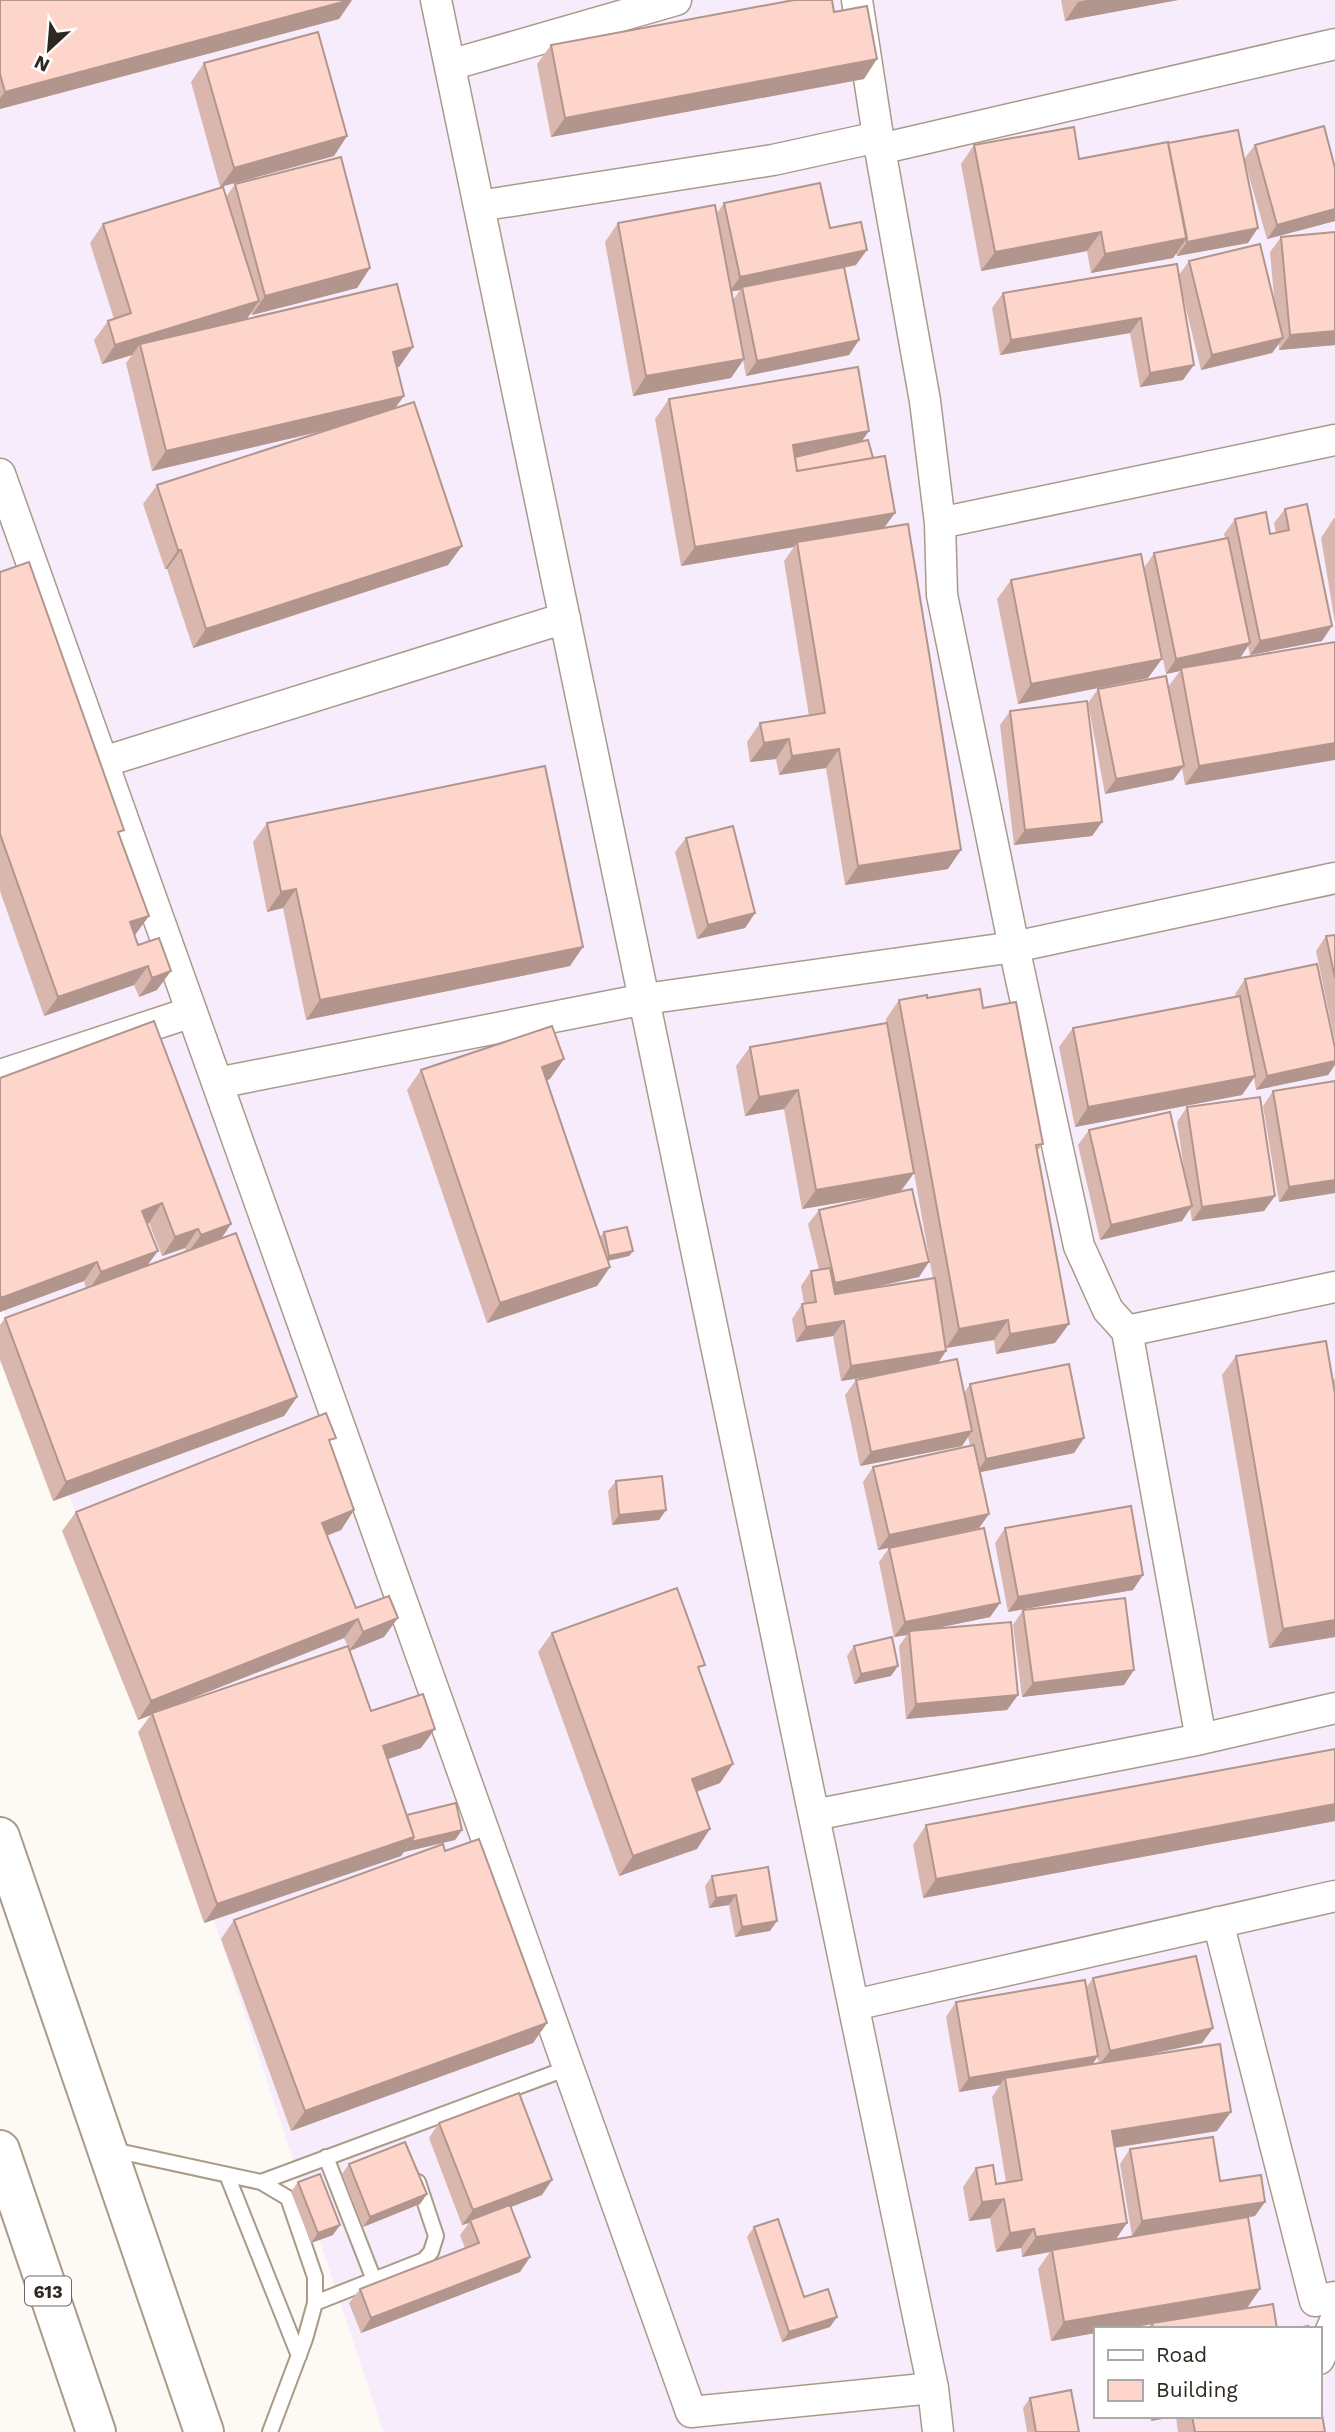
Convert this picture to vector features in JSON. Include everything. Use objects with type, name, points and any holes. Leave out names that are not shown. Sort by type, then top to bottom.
[{"type":"main road","points":[[0,1837],[204,2432]]},
{"type":"main road","name":"613","points":[[0,2150],[96,2432]]},
{"type":"main road","points":[[44,2276],[111,2432]]},
{"type":"street","points":[[436,0],[814,1815],[863,2011],[933,2388],[938,2432]]},
{"type":"street","points":[[450,65],[676,0]]},
{"type":"street","points":[[857,0],[879,143],[925,401],[940,523],[943,595],[1014,947],[1079,1246],[1108,1310],[1127,1331],[1201,1739]]},
{"type":"street","points":[[479,205],[879,143],[1335,44]]},
{"type":"street","points":[[940,523],[1335,440]]},
{"type":"street","points":[[0,474],[691,2412],[933,2388]]},
{"type":"street","points":[[103,762],[565,618]]},
{"type":"street","points":[[217,1083],[645,999],[1014,947],[1335,878]]},
{"type":"street","points":[[0,1075],[192,1012]]},
{"type":"street","points":[[1127,1331],[1335,1287]]},
{"type":"street","points":[[814,1815],[1201,1739],[1335,1709]]},
{"type":"street","points":[[863,2011],[1218,1922],[1335,1896]]},
{"type":"street","points":[[1218,1922],[1315,2301],[1335,2297]]},
{"type":"street","points":[[1321,2354],[1335,2321]]},
{"type":"lane","points":[[261,2182],[326,2157],[402,2136],[568,2068]]},
{"type":"lane","points":[[107,2149],[261,2182],[288,2198],[316,2277],[315,2303],[299,2356],[270,2432]]},
{"type":"lane","points":[[326,2157],[374,2280]]},
{"type":"lane","points":[[315,2303],[424,2260],[431,2252],[436,2235],[414,2169]]},
{"type":"lane","points":[[227,2175],[299,2356]]},
{"type":"shaded area","points":[[0,0],[1335,0],[1335,2432],[383,2432],[126,1654],[0,1301]]},
{"type":"building","points":[[0,0],[350,0],[5,92],[0,74]]},
{"type":"building","points":[[794,0],[832,0],[834,12],[867,6],[877,59],[565,118],[551,45]]},
{"type":"building","points":[[318,32],[347,136],[234,168],[204,63]]},
{"type":"building","points":[[1324,126],[1335,168],[1335,209],[1277,225],[1255,145]]},
{"type":"building","points":[[1074,127],[1079,159],[1168,142],[1187,238],[1105,254],[1101,232],[995,252],[974,145]]},
{"type":"building","points":[[1238,130],[1258,228],[1187,242],[1168,143]]},
{"type":"building","points":[[341,157],[370,268],[265,296],[235,184]]},
{"type":"building","points":[[820,183],[830,228],[861,222],[867,250],[740,277],[724,203]]},
{"type":"building","points":[[223,187],[259,301],[115,345],[108,321],[131,313],[103,224]]},
{"type":"building","points":[[715,205],[744,359],[646,376],[618,223]]},
{"type":"building","points":[[1335,232],[1335,331],[1290,335],[1281,237]]},
{"type":"building","points":[[1260,244],[1283,338],[1212,355],[1189,261]]},
{"type":"building","points":[[1177,264],[1194,365],[1150,373],[1141,318],[1011,340],[1003,293]]},
{"type":"building","points":[[844,267],[859,340],[757,361],[742,287]]},
{"type":"building","points":[[397,284],[413,347],[393,352],[404,396],[166,451],[140,344]]},
{"type":"building","points":[[858,367],[869,431],[793,445],[797,471],[885,456],[895,513],[695,547],[669,399]]},
{"type":"building","points":[[414,402],[462,546],[206,629],[157,485]]},
{"type":"building","points":[[868,440],[873,458],[797,471],[795,457]]},
{"type":"building","points":[[1307,504],[1332,626],[1260,641],[1235,519],[1266,512],[1270,534],[1289,530],[1285,509]]},
{"type":"building","points":[[908,524],[961,850],[858,866],[839,749],[792,756],[789,739],[764,743],[760,723],[825,713],[797,542]]},
{"type":"building","points":[[1228,538],[1250,643],[1176,659],[1154,553]]},
{"type":"building","points":[[1141,554],[1162,659],[1031,684],[1011,580]]},
{"type":"building","points":[[29,562],[124,830],[118,832],[149,916],[130,922],[138,945],[159,938],[171,971],[152,978],[148,966],[58,997],[0,834],[0,572]]},
{"type":"building","points":[[1335,642],[1335,743],[1199,766],[1181,668]]},
{"type":"building","points":[[1166,676],[1184,766],[1116,779],[1098,689]]},
{"type":"building","points":[[1087,701],[1102,822],[1025,830],[1010,711]]},
{"type":"building","points":[[545,766],[583,947],[320,1000],[296,889],[281,892],[267,823]]},
{"type":"building","points":[[733,826],[755,913],[708,925],[686,838]]},
{"type":"building","points":[[1335,935],[1335,978],[1326,936]]},
{"type":"building","points":[[1317,964],[1335,1048],[1335,1061],[1267,1076],[1245,979]]},
{"type":"building","points":[[980,989],[983,1008],[1016,1002],[1043,1144],[1036,1145],[1069,1324],[1010,1334],[1008,1320],[959,1329],[899,1000]]},
{"type":"building","points":[[1240,996],[1255,1076],[1088,1107],[1073,1028]]},
{"type":"building","points":[[154,1021],[231,1224],[201,1235],[198,1229],[175,1237],[162,1203],[142,1211],[158,1251],[101,1272],[97,1262],[1,1298],[0,1078]]},
{"type":"building","points":[[887,1023],[914,1173],[816,1190],[798,1090],[759,1097],[750,1047]]},
{"type":"building","points":[[552,1026],[564,1059],[542,1067],[610,1267],[500,1303],[421,1070]]},
{"type":"building","points":[[1335,1081],[1335,1180],[1289,1187],[1273,1091]]},
{"type":"building","points":[[1260,1097],[1275,1196],[1202,1207],[1187,1107]]},
{"type":"building","points":[[1170,1112],[1192,1206],[1111,1225],[1089,1130]]},
{"type":"building","points":[[912,1189],[929,1262],[835,1283],[819,1210]]},
{"type":"building","points":[[627,1227],[633,1251],[609,1256],[604,1232]]},
{"type":"building","points":[[236,1233],[297,1397],[66,1482],[5,1318]]},
{"type":"building","points":[[830,1268],[835,1294],[935,1278],[946,1351],[851,1366],[844,1321],[806,1327],[802,1304],[816,1302],[811,1271]]},
{"type":"building","points":[[1326,1341],[1335,1394],[1335,1620],[1283,1629],[1236,1356]]},
{"type":"building","points":[[957,1359],[972,1431],[871,1452],[856,1380]]},
{"type":"building","points":[[1069,1364],[1084,1438],[986,1459],[970,1384]]},
{"type":"building","points":[[326,1413],[336,1438],[329,1440],[354,1510],[322,1523],[356,1608],[389,1596],[398,1618],[363,1632],[358,1619],[151,1701],[76,1512]]},
{"type":"building","points":[[974,1445],[989,1514],[889,1535],[873,1467]]},
{"type":"building","points":[[662,1476],[666,1510],[619,1515],[616,1481]]},
{"type":"building","points":[[1131,1506],[1143,1575],[1018,1597],[1005,1528]]},
{"type":"building","points":[[984,1528],[1000,1603],[905,1622],[889,1548]]},
{"type":"building","points":[[677,1588],[705,1665],[698,1667],[733,1764],[692,1779],[710,1829],[633,1856],[552,1633]]},
{"type":"building","points":[[1125,1598],[1134,1670],[1033,1683],[1023,1610]]},
{"type":"building","points":[[1011,1622],[1018,1695],[916,1704],[909,1631]]},
{"type":"building","points":[[892,1637],[898,1666],[861,1674],[854,1646]]},
{"type":"building","points":[[348,1646],[371,1711],[423,1694],[435,1729],[383,1746],[414,1837],[217,1904],[152,1713]]},
{"type":"building","points":[[1335,1749],[1335,1804],[936,1879],[926,1825]]},
{"type":"building","points":[[456,1803],[462,1830],[411,1842],[414,1837],[407,1815]]},
{"type":"building","points":[[479,1839],[547,2023],[305,2111],[234,1920],[443,1844],[445,1851]]},
{"type":"building","points":[[768,1867],[777,1921],[742,1927],[736,1895],[716,1898],[712,1876]]},
{"type":"building","points":[[1196,1956],[1213,2028],[1110,2051],[1093,1978]]},
{"type":"building","points":[[1085,1980],[1098,2056],[969,2078],[956,2002]]},
{"type":"building","points":[[1220,2044],[1231,2112],[1112,2131],[1127,2223],[1036,2237],[1034,2229],[1010,2233],[1004,2199],[982,2202],[976,2168],[993,2165],[996,2184],[1022,2180],[1005,2078]]},
{"type":"building","points":[[519,2093],[552,2180],[473,2210],[439,2123]]},
{"type":"building","points":[[1213,2137],[1220,2181],[1261,2175],[1265,2202],[1142,2221],[1130,2149]]},
{"type":"building","points":[[405,2142],[427,2194],[370,2217],[349,2164]]},
{"type":"building","points":[[320,2174],[340,2225],[318,2233],[298,2182]]},
{"type":"building","points":[[510,2205],[530,2257],[371,2318],[360,2289],[479,2243],[470,2220]]},
{"type":"building","points":[[1248,2217],[1260,2289],[1064,2322],[1052,2250]]},
{"type":"building","points":[[778,2219],[804,2297],[828,2289],[837,2317],[789,2332],[754,2227]]},
{"type":"building","points":[[1273,2304],[1277,2327],[1153,2327],[1152,2323]]},
{"type":"building","points":[[1071,2390],[1079,2432],[1036,2432],[1030,2398]]},
{"type":"building","points":[[1321,2409],[1325,2432],[1195,2432],[1192,2418],[1321,2418]]}]
